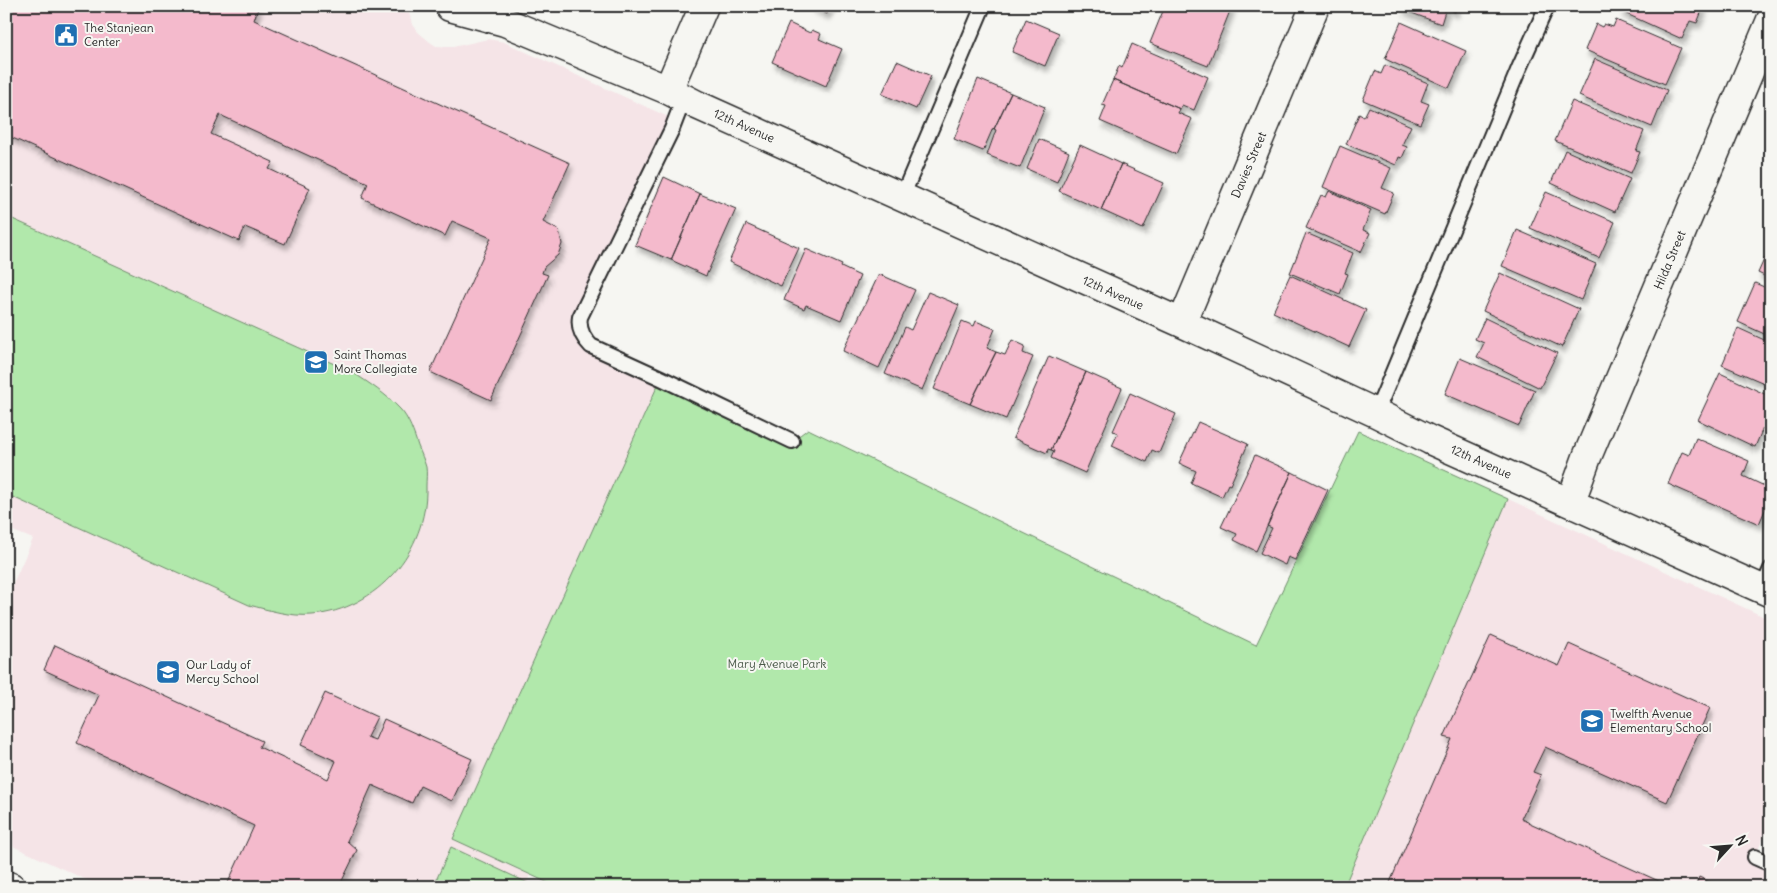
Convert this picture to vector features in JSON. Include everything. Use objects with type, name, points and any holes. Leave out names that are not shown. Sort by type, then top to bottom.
[{"type":"street","points":[[676,94],[704,6]]},
{"type":"street","name":"Davies Street","points":[[1182,323],[1315,6]]},
{"type":"street","name":"12th Avenue","points":[[450,7],[505,22],[676,94],[1182,323],[1430,440],[1768,584]]},
{"type":"street","name":"Hilda Street","points":[[1570,501],[1771,20]]},
{"type":"street","points":[[6,885],[11,887]]},
{"type":"lane","points":[[902,196],[983,6]]},
{"type":"lane","points":[[1376,413],[1546,6]]},
{"type":"lane","points":[[676,94],[672,129],[580,318],[579,325],[585,340],[591,346],[792,441]]},
{"type":"lane","points":[[1755,857],[1771,864]]},
{"type":"shaded area","name":"Saint Thomas More Collegiate","points":[[6,6],[407,6],[412,23],[418,32],[436,46],[453,47],[488,39],[504,42],[675,120],[581,332],[585,340],[661,378],[453,839],[530,875],[525,887],[102,887],[6,843],[6,599],[33,539],[6,528]]},
{"type":"shaded area","name":"Twelfth Avenue Elementary School","points":[[1508,499],[1771,620],[1771,822],[1755,856],[1771,864],[1771,887],[1340,887]]},
{"type":"green space","points":[[6,216],[352,372],[395,404],[411,426],[426,467],[426,474],[424,510],[418,532],[408,554],[394,573],[377,589],[358,602],[336,611],[312,615],[280,613],[249,605],[6,494]]},
{"type":"green space","name":"Mary Avenue Park","points":[[661,378],[792,441],[808,429],[1256,645],[1358,431],[1508,499],[1344,887],[557,887],[453,839]]},
{"type":"green space","points":[[451,847],[528,883],[526,887],[433,887]]},
{"type":"building","points":[[6,6],[259,6],[254,20],[570,163],[543,222],[559,230],[562,244],[558,255],[544,267],[542,273],[548,275],[491,400],[430,372],[491,238],[452,221],[445,236],[362,198],[368,183],[220,115],[211,134],[273,162],[269,169],[310,188],[285,244],[245,227],[239,241],[6,135]]},
{"type":"building","points":[[810,6],[831,6],[827,14]]},
{"type":"building","points":[[1165,6],[1232,6],[1208,66],[1150,43]]},
{"type":"building","points":[[1402,6],[1457,6],[1455,12],[1446,8],[1441,24],[1401,9]]},
{"type":"building","points":[[1622,6],[1704,6],[1697,23],[1690,21],[1682,39],[1620,11]]},
{"type":"building","points":[[1026,19],[1059,33],[1045,66],[1012,52]]},
{"type":"building","points":[[1616,20],[1681,48],[1665,84],[1585,50],[1596,24],[1602,27],[1604,24],[1613,27]]},
{"type":"building","points":[[1401,22],[1466,51],[1449,88],[1385,59]]},
{"type":"building","points":[[789,23],[810,33],[812,30],[821,34],[819,39],[842,49],[826,86],[772,62]]},
{"type":"building","points":[[1132,44],[1208,77],[1194,110],[1182,105],[1180,109],[1113,80],[1119,66],[1122,68]]},
{"type":"building","points":[[1595,59],[1667,90],[1652,127],[1579,96]]},
{"type":"building","points":[[897,61],[931,76],[916,109],[882,94]]},
{"type":"building","points":[[1385,65],[1428,83],[1421,101],[1429,104],[1420,124],[1363,100],[1375,71],[1381,74]]},
{"type":"building","points":[[978,79],[1011,93],[983,151],[954,139]]},
{"type":"building","points":[[1113,80],[1180,109],[1178,113],[1192,119],[1176,154],[1100,121],[1106,106],[1102,105]]},
{"type":"building","points":[[1011,93],[1045,107],[1020,168],[987,155],[996,130],[994,129]]},
{"type":"building","points":[[1572,101],[1644,131],[1636,151],[1640,152],[1631,173],[1555,141]]},
{"type":"building","points":[[1369,107],[1411,126],[1402,145],[1407,147],[1402,158],[1399,157],[1396,165],[1346,144],[1359,114],[1364,117]]},
{"type":"building","points":[[1039,139],[1069,152],[1057,182],[1027,169]]},
{"type":"building","points":[[1080,145],[1121,164],[1101,210],[1059,191]]},
{"type":"building","points":[[1340,146],[1391,168],[1382,188],[1394,193],[1385,214],[1323,187]]},
{"type":"building","points":[[1565,150],[1630,179],[1615,212],[1551,183]]},
{"type":"building","points":[[1121,164],[1164,183],[1143,229],[1101,210]]},
{"type":"building","points":[[664,177],[700,194],[671,260],[635,245]]},
{"type":"building","points":[[1329,191],[1371,210],[1363,230],[1370,233],[1361,252],[1306,228],[1321,195],[1326,197]]},
{"type":"building","points":[[1546,192],[1615,222],[1599,258],[1530,228]]},
{"type":"building","points":[[700,194],[736,209],[706,276],[671,260]]},
{"type":"building","points":[[746,224],[799,248],[781,286],[729,262]]},
{"type":"building","points":[[1517,230],[1596,264],[1581,300],[1502,266]]},
{"type":"building","points":[[1306,233],[1353,253],[1345,273],[1348,274],[1340,294],[1290,273]]},
{"type":"building","points":[[1771,244],[1771,279],[1758,273]]},
{"type":"building","points":[[806,249],[842,265],[841,267],[860,276],[841,320],[806,305],[804,309],[784,300]]},
{"type":"building","points":[[1500,273],[1579,309],[1562,347],[1483,311]]},
{"type":"building","points":[[879,274],[915,290],[879,368],[843,351]]},
{"type":"building","points":[[1290,275],[1366,310],[1349,347],[1273,312]]},
{"type":"building","points":[[1755,283],[1771,290],[1771,337],[1738,322]]},
{"type":"building","points":[[928,292],[959,305],[922,390],[885,374],[905,327],[911,330]]},
{"type":"building","points":[[1485,318],[1557,353],[1540,388],[1477,357],[1484,343],[1475,339]]},
{"type":"building","points":[[962,321],[974,326],[976,321],[995,329],[987,348],[996,352],[970,404],[934,389]]},
{"type":"building","points":[[1738,328],[1771,343],[1771,386],[1722,365]]},
{"type":"building","points":[[1012,340],[1025,346],[1023,353],[1033,357],[1006,419],[970,404],[996,352],[1005,355]]},
{"type":"building","points":[[1049,356],[1086,372],[1051,450],[1048,449],[1047,453],[1013,438]]},
{"type":"building","points":[[1460,358],[1535,390],[1519,426],[1445,394]]},
{"type":"building","points":[[1086,372],[1122,388],[1085,473],[1051,458],[1054,451],[1051,450]]},
{"type":"building","points":[[1720,373],[1771,397],[1771,432],[1763,428],[1755,447],[1698,420]]},
{"type":"building","points":[[1130,393],[1176,414],[1159,453],[1152,450],[1147,462],[1112,446],[1118,433],[1113,431]]},
{"type":"building","points":[[1198,422],[1248,444],[1230,485],[1228,484],[1222,497],[1191,483],[1196,471],[1179,463]]},
{"type":"building","points":[[1696,438],[1749,461],[1743,476],[1771,489],[1771,496],[1759,524],[1668,484],[1682,452],[1689,455]]},
{"type":"building","points":[[1255,455],[1292,472],[1256,551],[1234,540],[1237,534],[1221,527]]},
{"type":"building","points":[[1292,472],[1328,490],[1295,560],[1288,557],[1285,565],[1260,553],[1272,528],[1267,526]]},
{"type":"building","points":[[1491,635],[1559,666],[1569,644],[1710,708],[1667,802],[1545,747],[1533,772],[1541,775],[1521,819],[1672,887],[1388,887],[1452,739],[1444,737]]},
{"type":"building","points":[[55,645],[262,741],[259,747],[328,779],[336,761],[301,745],[325,693],[377,717],[367,737],[375,740],[384,719],[472,759],[452,801],[420,786],[412,803],[372,785],[347,841],[357,850],[339,887],[226,887],[254,826],[77,743],[99,695],[44,670]]},
{"type":"building","points":[[1699,877],[1721,887],[1695,887]]},
{"type":"place","name":"The Stanjean Center","points":[[66,35]]},
{"type":"place","name":"Saint Thomas More Collegiate","points":[[316,362]]},
{"type":"place","name":"Our Lady of Mercy School","points":[[168,672]]},
{"type":"place","name":"Twelfth Avenue Elementary School","points":[[1592,721]]}]
